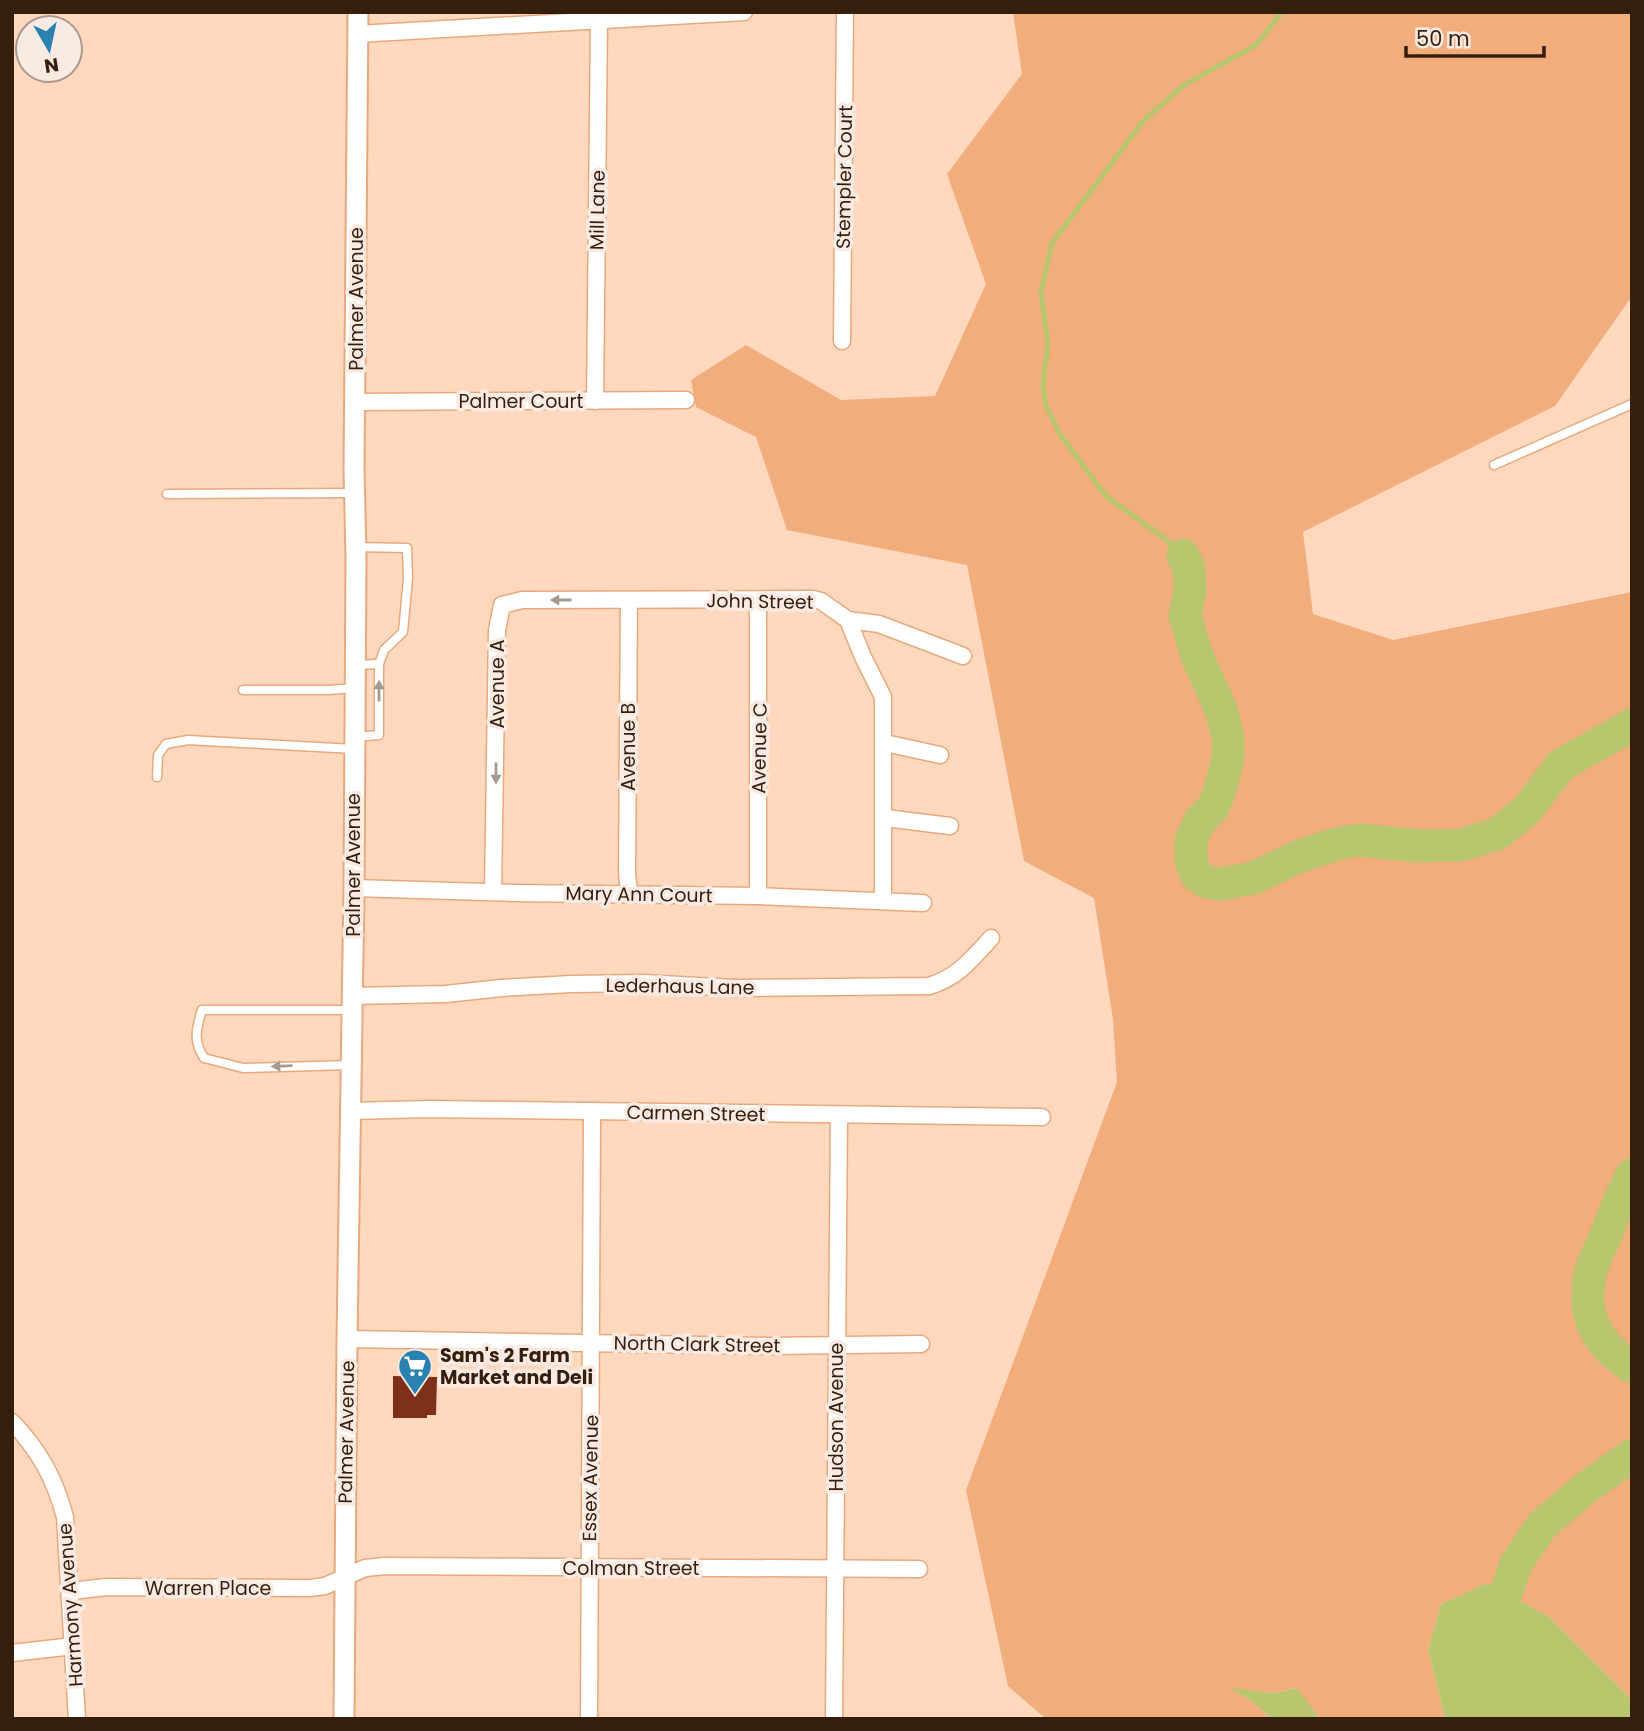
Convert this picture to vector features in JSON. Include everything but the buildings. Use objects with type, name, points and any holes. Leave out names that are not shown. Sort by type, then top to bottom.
[{"type":"street","name":"Palmer Avenue","points":[[344,1719],[354,888],[358,12]]},
{"type":"street","points":[[357,34],[744,12]]},
{"type":"street","name":"Stempler Court","points":[[842,341],[845,12]]},
{"type":"street","name":"Mill Lane","points":[[595,401],[599,20]]},
{"type":"street","name":"Palmer Court","points":[[355,402],[686,400]]},
{"type":"street","name":"Avenue A","points":[[493,891],[497,630],[502,606],[522,600],[629,600]]},
{"type":"street","name":"John Street","points":[[629,600],[821,601],[848,620],[879,624],[963,656]]},
{"type":"street","name":"Avenue B","points":[[629,600],[629,894]]},
{"type":"street","name":"Avenue C","points":[[758,600],[758,896]]},
{"type":"street","points":[[848,620],[883,697],[883,901]]},
{"type":"street","points":[[885,743],[940,755]]},
{"type":"street","points":[[884,818],[950,826]]},
{"type":"street","name":"Mary Ann Court","points":[[354,888],[758,896],[923,903]]},
{"type":"street","name":"Lederhaus Lane","points":[[351,1003],[571,984],[644,983],[733,988],[929,986],[942,983],[959,973],[991,939]]},
{"type":"street","name":"Carmen Street","points":[[350,1111],[429,1109],[1042,1117]]},
{"type":"street","name":"Essex Avenue","points":[[589,1719],[592,1112]]},
{"type":"street","name":"Hudson Avenue","points":[[834,1719],[839,1115]]},
{"type":"street","name":"North Clark Street","points":[[347,1339],[770,1346],[921,1344]]},
{"type":"street","name":"Harmony Avenue","points":[[12,1422],[36,1449],[58,1492],[66,1529],[78,1719]]},
{"type":"street","name":"Colman Street","points":[[344,1577],[365,1568],[385,1566],[919,1569]]},
{"type":"street","name":"Warren Place","points":[[71,1591],[107,1587],[310,1588],[325,1586],[344,1577]]},
{"type":"street","points":[[12,1653],[73,1646]]},
{"type":"lane","points":[[1494,465],[1632,404]]},
{"type":"lane","points":[[167,494],[354,493]]},
{"type":"lane","points":[[157,777],[158,755],[166,744],[188,740],[354,743],[379,735],[379,664],[384,650],[403,632],[408,578],[407,548],[355,547]]},
{"type":"lane","points":[[354,666],[379,664]]},
{"type":"lane","points":[[243,690],[328,691],[355,688]]},
{"type":"lane","points":[[350,1065],[243,1068],[204,1058],[195,1044],[202,1010],[351,1003]]},
{"type":"shaded area","points":[[1013,12],[1632,12],[1632,296],[1555,406],[1303,532],[1313,614],[1393,640],[1632,592],[1632,1700],[1549,1617],[1487,1583],[1441,1604],[1428,1650],[1445,1719],[1320,1719],[1296,1688],[1273,1693],[1232,1689],[1272,1719],[1046,1719],[1008,1686],[966,1490],[1117,1082],[1113,1019],[1094,898],[1024,861],[967,565],[787,530],[756,437],[696,407],[691,380],[746,345],[841,400],[935,396],[986,284],[947,174],[1022,74]]},
{"type":"shaded area","points":[[1487,1583],[1549,1617],[1632,1700],[1632,1719],[1445,1719],[1428,1650],[1441,1604]]},
{"type":"shaded area","points":[[1230,1688],[1273,1693],[1297,1688],[1320,1719],[1272,1719],[1250,1700]]},
{"type":"waterway","points":[[1183,555],[1106,496],[1061,436],[1046,406],[1043,384],[1048,344],[1041,292],[1052,243],[1144,120],[1184,85],[1256,45],[1282,12]]},
{"type":"waterway","points":[[1183,555],[1189,569],[1190,590],[1185,616],[1197,656],[1222,712],[1228,738],[1228,758],[1219,793],[1213,808],[1201,819],[1191,840],[1191,861],[1196,874],[1206,882],[1221,884],[1253,878],[1300,856],[1339,843],[1361,840],[1418,846],[1461,845],[1497,834],[1527,810],[1561,765],[1632,725]]},
{"type":"waterway","points":[[1632,1175],[1593,1265],[1588,1290],[1591,1317],[1601,1339],[1632,1367]]},
{"type":"waterway","points":[[1463,1719],[1473,1651],[1500,1610],[1516,1564],[1542,1525],[1587,1487],[1632,1455]]},
{"type":"place","name":"Sam's 2 Farm Market and Deli","points":[[415,1396]]}]
